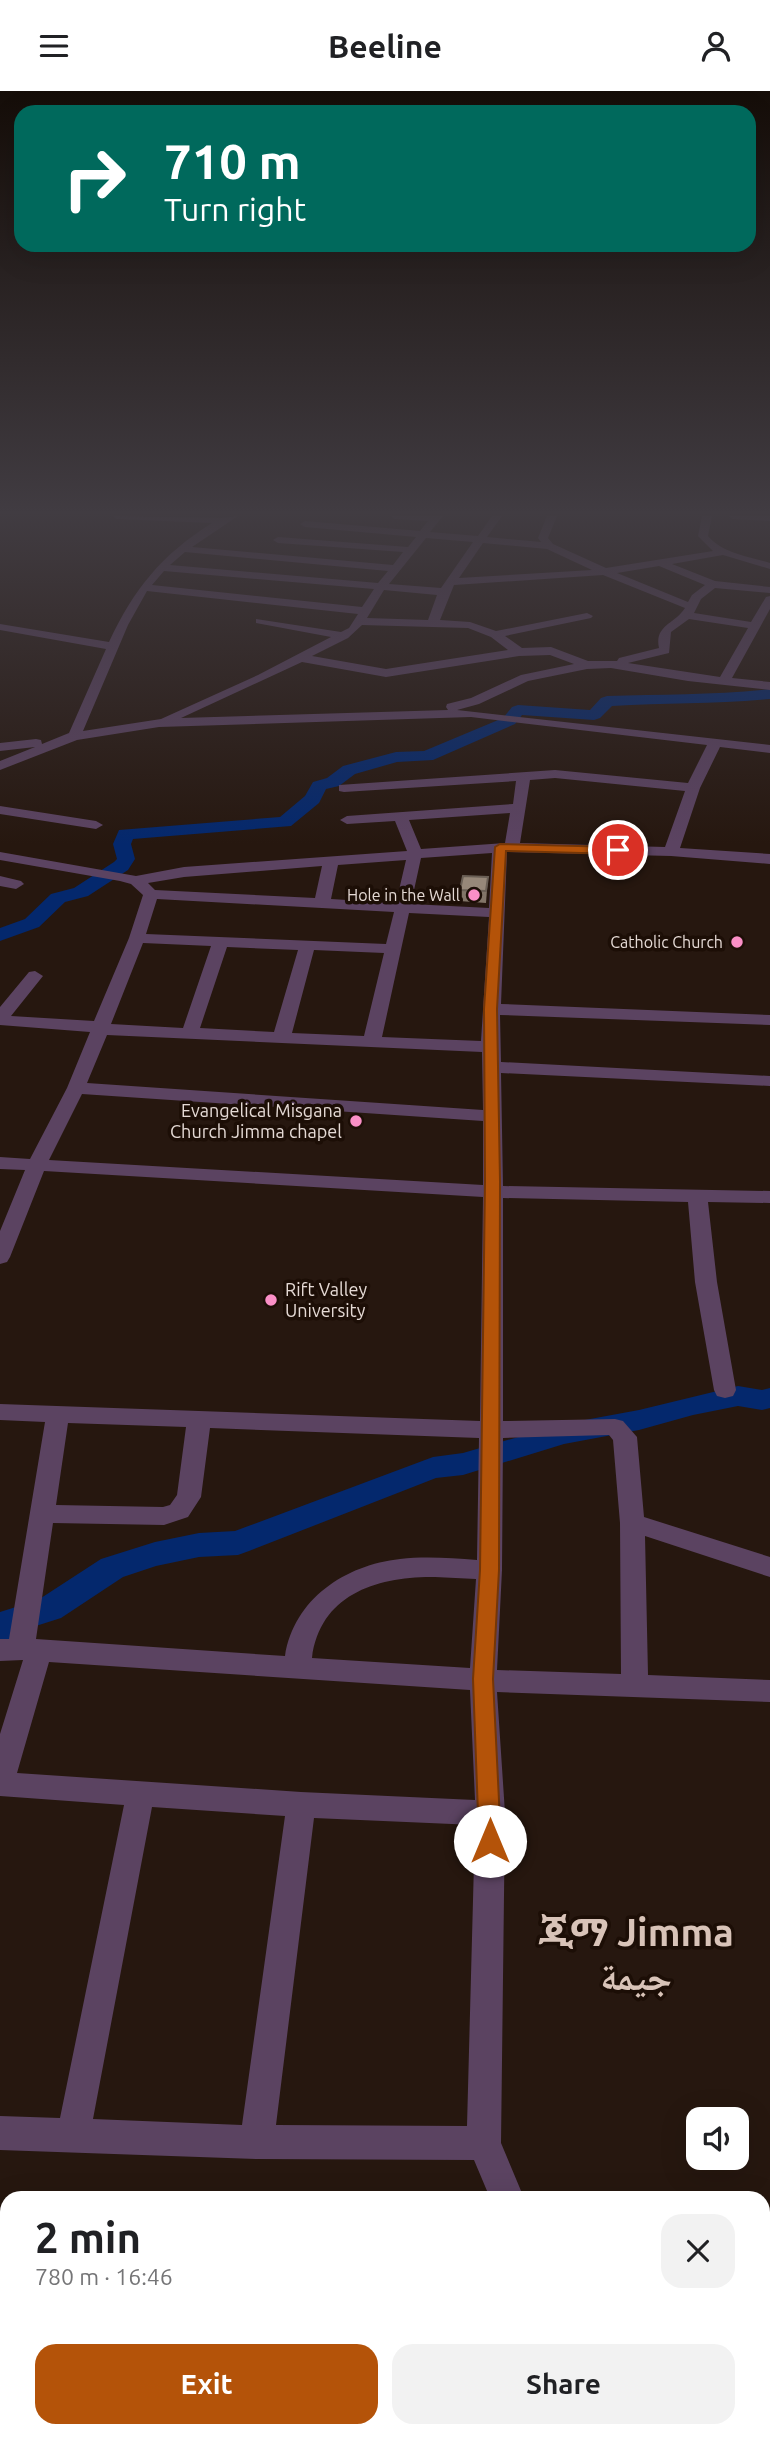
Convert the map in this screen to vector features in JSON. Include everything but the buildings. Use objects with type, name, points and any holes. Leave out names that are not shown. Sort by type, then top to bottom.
[{"type":"street","points":[[0,766],[67,739],[123,625]]},
{"type":"street","points":[[285,625],[344,636]]},
{"type":"street","points":[[159,723],[344,636],[354,625]]},
{"type":"street","points":[[471,625],[495,635],[520,652]]},
{"type":"street","points":[[495,635],[544,625]]},
{"type":"street","points":[[420,713],[475,701],[525,678],[660,653],[665,650],[663,640],[666,630],[672,625]]},
{"type":"street","points":[[724,681],[755,626]]},
{"type":"street","points":[[2,631],[114,647]]},
{"type":"street","points":[[300,658],[386,673],[520,652],[551,651],[587,665]]},
{"type":"street","points":[[611,664],[770,686]]},
{"type":"street","points":[[0,747],[159,723],[420,713],[506,716],[770,749]]},
{"type":"street","points":[[671,852],[693,788],[715,743]]},
{"type":"street","points":[[344,788],[523,775],[566,775],[693,788]]},
{"type":"street","points":[[504,2191],[484,2143],[490,1813],[483,1679],[489,1570],[493,1186],[490,1009],[497,913],[506,847],[524,789],[523,775]]},
{"type":"street","points":[[346,820],[518,808]]},
{"type":"street","points":[[2,812],[96,825]]},
{"type":"street","points":[[372,1041],[415,853],[400,816]]},
{"type":"street","points":[[0,856],[136,881],[184,872],[506,847],[671,852],[770,859]]},
{"type":"street","points":[[322,904],[331,860]]},
{"type":"street","points":[[136,881],[151,894],[404,910],[497,913]]},
{"type":"street","points":[[0,1257],[39,1161],[76,1088],[137,938],[151,894]]},
{"type":"street","points":[[137,938],[394,949]]},
{"type":"street","points":[[190,1032],[220,943]]},
{"type":"street","points":[[282,1036],[307,946]]},
{"type":"street","points":[[0,1019],[34,976]]},
{"type":"street","points":[[490,1009],[770,1020]]},
{"type":"street","points":[[0,1019],[99,1028],[372,1041],[491,1057],[770,1080]]},
{"type":"street","points":[[76,1088],[492,1116]]},
{"type":"street","points":[[0,1155],[39,1161],[493,1186],[770,1197]]},
{"type":"street","points":[[0,1163],[39,1161]]},
{"type":"street","points":[[493,1186],[770,1187]]},
{"type":"street","points":[[697,1194],[706,1282],[725,1390]]},
{"type":"street","points":[[0,1412],[199,1420],[490,1450],[609,1426],[625,1437],[632,1523],[635,1686]]},
{"type":"street","points":[[58,1414],[0,1783],[301,1805],[490,1813]]},
{"type":"street","points":[[43,1514],[164,1516],[179,1511],[190,1497],[199,1420]]},
{"type":"street","points":[[632,1523],[770,1567]]},
{"type":"street","points":[[297,1668],[303,1634],[312,1617],[327,1600],[359,1582],[384,1571],[401,1568],[489,1570]]},
{"type":"street","points":[[20,1650],[483,1679],[770,1691]]},
{"type":"street","points":[[73,2136],[140,1795]]},
{"type":"street","points":[[257,2142],[301,1805]]},
{"type":"street","points":[[0,2133],[257,2142],[484,2143]]},
{"type":"waterway","points":[[0,935],[32,923],[58,898],[81,892],[121,866],[126,859],[122,844],[125,834],[285,822],[313,799],[319,786],[333,782],[349,770],[396,757],[427,756],[509,721],[518,710],[594,715],[607,701],[675,698],[708,700],[770,694]]},
{"type":"waterway","points":[[0,1629],[5,1623],[49,1609],[112,1568],[155,1554],[199,1545],[238,1543],[433,1468],[463,1464],[563,1434],[639,1420],[693,1405],[738,1396],[762,1400],[770,1398]]},
{"type":"place","name":"Hole in the Wall","points":[[474,895]]},
{"type":"place","name":"Catholic Church","points":[[737,942]]},
{"type":"place","name":"Evangelical Misgana Church Jimma chapel","points":[[356,1121]]},
{"type":"place","name":"Rift Valley University","points":[[271,1300]]},
{"type":"district","name":"ጂማ Jimma جيمة","points":[[636,1955]]},
{"type":"route","points":[[490,1841],[483,1679],[491,1471],[493,1181],[490,1009],[500,847],[618,850]]}]
